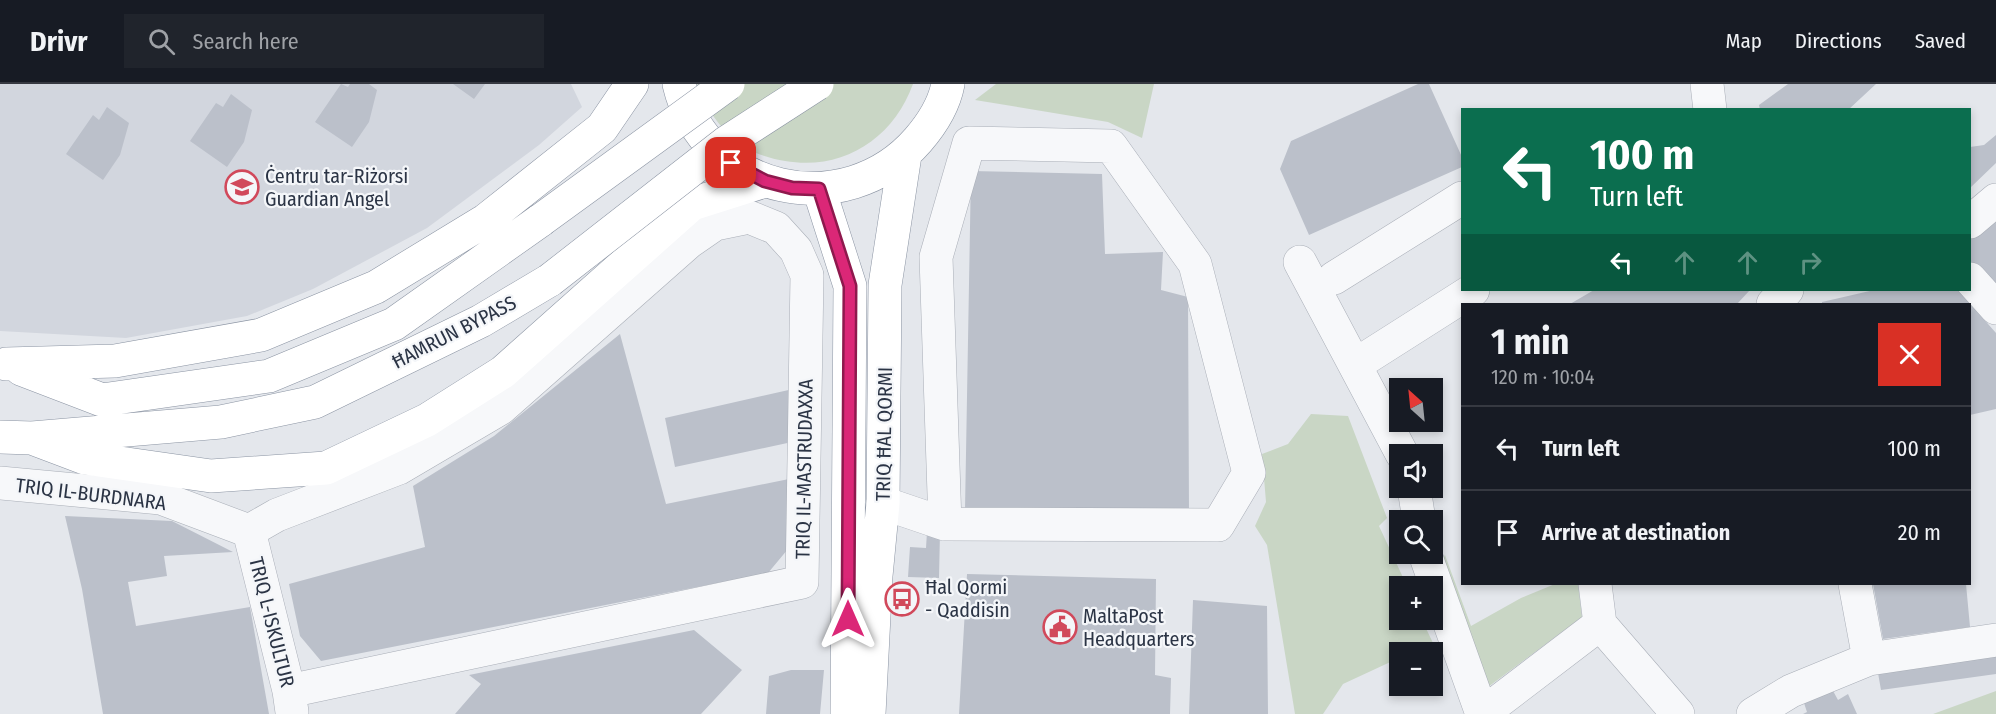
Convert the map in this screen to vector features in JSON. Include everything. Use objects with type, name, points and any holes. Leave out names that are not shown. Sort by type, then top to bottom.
[{"type":"highway","name":"ĦAMRUN BYPASS","points":[[3,363],[115,361],[261,335],[376,287],[486,220],[602,128],[632,84]]},
{"type":"highway","points":[[679,84],[684,103],[703,136],[731,163],[765,181],[792,188],[819,189],[865,180],[905,155],[931,125],[949,86]]},
{"type":"highway","name":"ĦAMRUN BYPASS","points":[[3,363],[102,400],[269,376],[394,324],[728,84]]},
{"type":"highway","name":"ĦAMRUN BYPASS","points":[[0,437],[32,438],[220,422],[315,402],[481,321],[550,280],[727,142],[817,84]]},
{"type":"highway","name":"TRIQ ĦAL QORMI","points":[[869,714],[876,576],[883,503],[885,285],[905,155]]},
{"type":"highway","name":"ĦAMRUN BYPASS","points":[[32,438],[85,458],[211,476],[326,468],[427,420],[503,372],[692,204],[765,181]]},
{"type":"highway","name":"TRIQ ĦAL QORMI","points":[[819,189],[850,286],[847,714]]},
{"type":"street","points":[[1707,84],[1710,108]]},
{"type":"street","points":[[883,503],[945,524],[1218,525],[1249,473],[1195,264],[1111,146],[969,143],[936,256],[945,524]]},
{"type":"street","points":[[1334,278],[1461,199]]},
{"type":"street","points":[[1971,221],[1996,200]]},
{"type":"street","name":"TRIQ IL-MASTRUDAXXA","points":[[249,531],[277,515],[399,468],[501,408],[689,242],[715,224],[749,217],[776,228],[796,250],[807,275],[801,582],[291,703]]},
{"type":"street","points":[[1300,262],[1397,444]]},
{"type":"street","points":[[1971,280],[1996,308]]},
{"type":"street","points":[[1355,365],[1471,291]]},
{"type":"street","points":[[1774,303],[1786,291]]},
{"type":"street","name":"TRIQ IL-BURDNARA","points":[[0,483],[161,498],[249,531]]},
{"type":"street","name":"TRIQ L-ISKULTUR","points":[[249,531],[291,703]]},
{"type":"street","points":[[1429,564],[1482,714],[1600,624]]},
{"type":"street","points":[[1595,585],[1600,624],[1678,714]]},
{"type":"street","points":[[1855,585],[1869,659]]},
{"type":"street","points":[[1754,714],[1791,691],[1869,659],[1996,640]]},
{"type":"shaded area","name":"Ċentru tar-Riżorsi Guardian Angel","points":[[0,84],[571,84],[582,107],[539,145],[427,228],[313,289],[247,316],[126,338],[0,331]]},
{"type":"green space","points":[[697,84],[913,84],[893,121],[863,147],[846,156],[806,163],[772,158],[740,144],[717,121]]},
{"type":"green space","points":[[996,84],[1154,84],[1142,138],[1108,122],[975,100]]},
{"type":"green space","points":[[1311,414],[1348,416],[1387,518],[1379,526],[1389,547],[1389,564],[1397,564],[1402,576],[1389,576],[1389,630],[1427,630],[1433,642],[1389,642],[1389,663],[1343,684],[1323,714],[1295,714],[1267,545],[1255,526],[1266,502],[1262,454],[1288,444]]},
{"type":"green space","points":[[1445,555],[1471,626],[1521,598],[1553,585],[1578,585],[1582,617],[1488,687],[1438,565],[1443,564]]},
{"type":"green space","points":[[1996,691],[1996,714],[1933,714]]},
{"type":"building","points":[[341,84],[348,87],[350,84],[369,84],[377,90],[369,122],[352,147],[315,122]]},
{"type":"building","points":[[453,84],[485,84],[474,99]]},
{"type":"building","points":[[1418,84],[1429,84],[1461,155],[1461,167],[1309,235],[1280,169],[1291,141]]},
{"type":"building","points":[[1788,84],[1876,84],[1850,108],[1760,108],[1759,105]]},
{"type":"building","points":[[231,94],[252,110],[244,142],[227,167],[190,141],[216,103],[223,107]]},
{"type":"building","points":[[107,107],[129,123],[120,155],[103,180],[66,154],[93,115],[99,120]]},
{"type":"building","points":[[1996,135],[1996,163],[1971,187],[1971,147],[1984,145]]},
{"type":"building","points":[[971,171],[1102,174],[1105,254],[1163,252],[1161,290],[1188,297],[1189,513],[965,510]]},
{"type":"building","points":[[1996,213],[1996,292],[1971,263],[1971,232]]},
{"type":"building","points":[[1592,291],[1749,291],[1738,303],[1572,303]]},
{"type":"building","points":[[1870,291],[1959,291],[1969,303],[1822,303]]},
{"type":"building","points":[[1971,305],[1996,333],[1996,409],[1971,415]]},
{"type":"building","points":[[620,334],[666,504],[789,479],[788,549],[768,573],[321,661],[300,636],[289,584],[425,547],[413,486],[494,436]]},
{"type":"building","points":[[793,389],[792,442],[675,467],[665,418]]},
{"type":"building","points":[[65,516],[172,521],[233,552],[164,556],[167,576],[128,582],[136,626],[250,607],[269,714],[103,714],[82,589]]},
{"type":"building","points":[[927,532],[940,532],[939,578],[908,577],[910,547],[926,548]]},
{"type":"building","name":"MaltaPost Headquarters","points":[[967,574],[1156,579],[1155,675],[1171,678],[1170,714],[959,714]]},
{"type":"building","points":[[1873,585],[1966,585],[1970,627],[1883,639]]},
{"type":"building","points":[[1193,600],[1267,606],[1268,714],[1189,714]]},
{"type":"building","points":[[694,630],[742,670],[701,714],[455,714],[481,684],[469,675]]},
{"type":"building","points":[[1996,655],[1996,674],[1881,690],[1878,673]]},
{"type":"building","points":[[791,670],[824,670],[820,714],[766,714],[769,676]]},
{"type":"building","points":[[1832,689],[1838,700],[1848,694],[1857,714],[1803,714],[1807,712],[1804,703]]},
{"type":"place","name":"Ċentru tar-Riżorsi Guardian Angel","points":[[242,187]]},
{"type":"place","name":"Ħal Qormi - Qaddisin","points":[[902,599]]},
{"type":"place","name":"MaltaPost Headquarters","points":[[1060,627]]},
{"type":"route","points":[[731,163],[765,181],[792,188],[819,189],[850,286],[848,619]]}]
